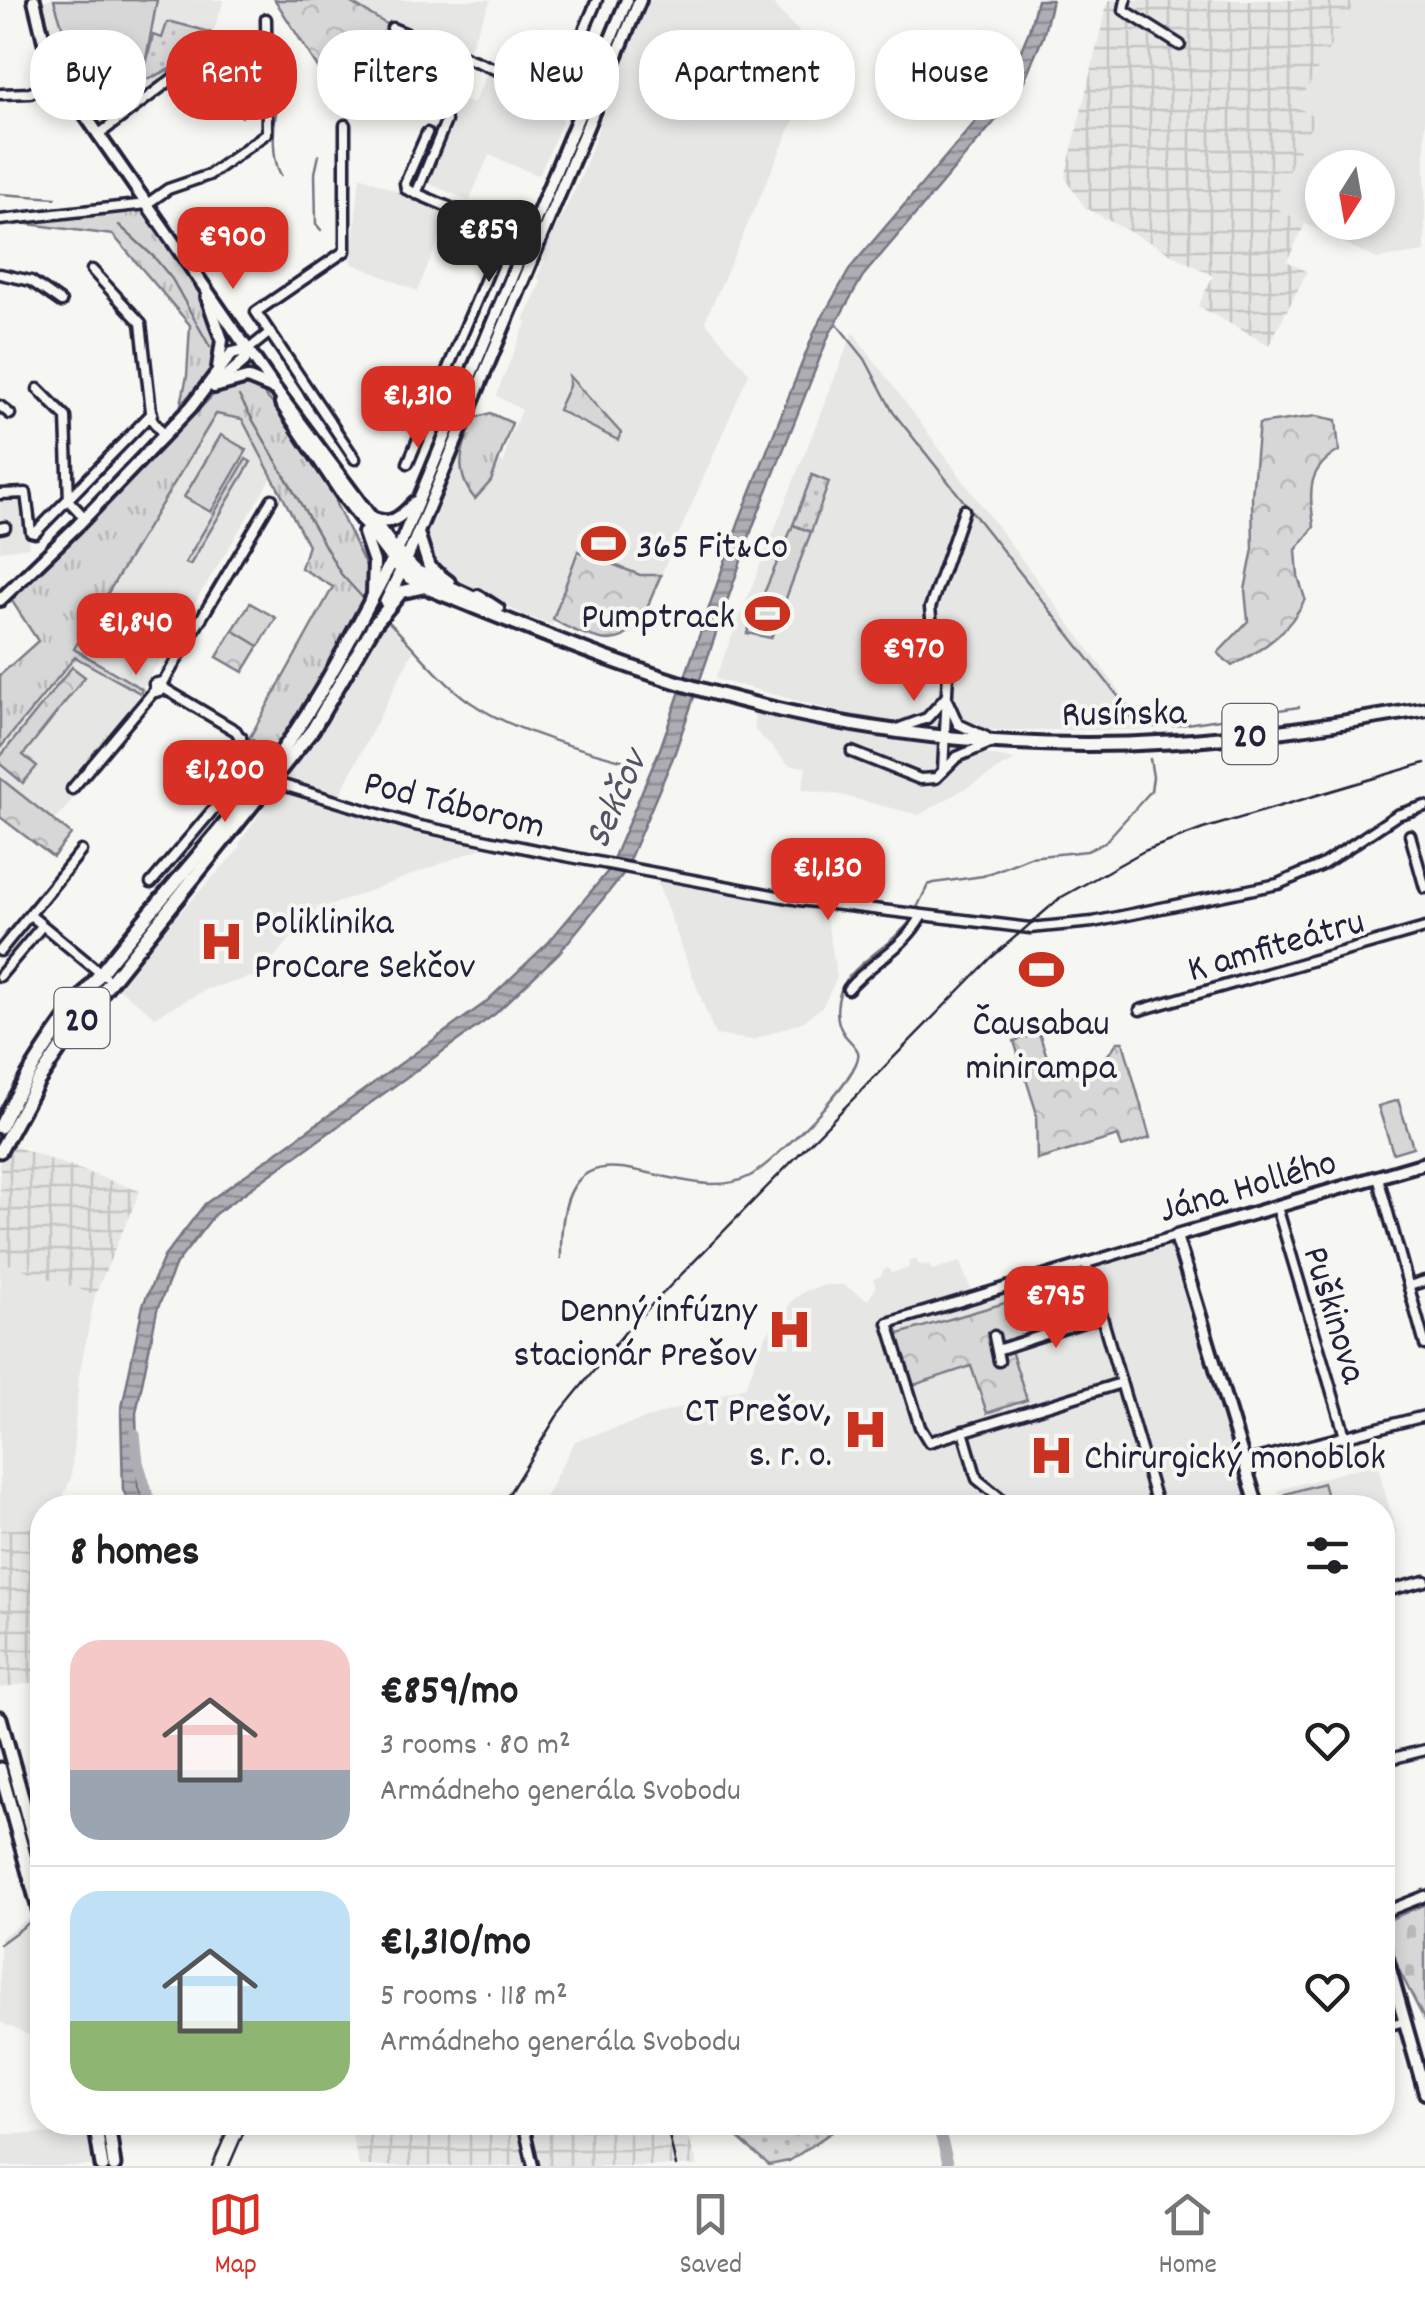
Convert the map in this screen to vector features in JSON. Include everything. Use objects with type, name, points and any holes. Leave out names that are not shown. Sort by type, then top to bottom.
[{"type":"main road","name":"Rusínska","points":[[399,561],[432,590],[664,678],[716,694],[894,730],[995,741],[1184,741],[1424,709]]},
{"type":"main road","name":"Rusínska","points":[[399,561],[536,630]]},
{"type":"main road","name":"20","points":[[269,779],[282,751],[313,708],[371,602],[399,561]]},
{"type":"main road","points":[[374,625],[399,561]]},
{"type":"main road","name":"20","points":[[0,1151],[2,1127],[45,1050],[322,714],[374,625],[401,592],[421,586],[432,590]]},
{"type":"main road","points":[[0,1718],[30,1827]]},
{"type":"main road","points":[[0,1769],[30,1877]]},
{"type":"main road","points":[[97,2135],[102,2166]]},
{"type":"main road","points":[[110,2135],[114,2166]]},
{"type":"street","points":[[34,0],[41,30]]},
{"type":"street","points":[[584,30],[597,0]]},
{"type":"street","points":[[617,30],[627,0]]},
{"type":"street","points":[[619,46],[640,0]]},
{"type":"street","points":[[1126,0],[1124,10],[1180,45]]},
{"type":"street","points":[[0,220],[146,204],[168,189],[209,176],[267,132],[266,19]]},
{"type":"street","points":[[392,28],[494,69]]},
{"type":"street","points":[[98,135],[166,83]]},
{"type":"street","points":[[1,94],[30,93]]},
{"type":"street","points":[[88,120],[399,561]]},
{"type":"street","points":[[399,561],[418,535],[586,120]]},
{"type":"street","points":[[416,194],[446,121]]},
{"type":"street","points":[[344,125],[345,251],[256,312],[355,459]]},
{"type":"street","points":[[408,463],[497,252],[496,235],[488,224],[406,189],[405,183],[427,133]]},
{"type":"street","points":[[497,252],[526,262]]},
{"type":"street","points":[[399,561],[422,494],[526,262]]},
{"type":"street","points":[[92,270],[141,324],[152,420],[164,435]]},
{"type":"street","points":[[0,274],[30,282],[61,302]]},
{"type":"street","points":[[195,274],[222,340],[217,372]]},
{"type":"street","points":[[191,407],[232,353],[249,348],[269,332]]},
{"type":"street","points":[[0,600],[191,407],[244,360],[249,348]]},
{"type":"street","points":[[212,389],[247,378],[276,390],[341,493],[373,554],[375,584],[371,602]]},
{"type":"street","points":[[38,389],[66,417],[70,501],[85,518]]},
{"type":"street","points":[[0,406],[10,414]]},
{"type":"street","points":[[0,494],[26,493],[31,532],[35,533],[152,413]]},
{"type":"street","points":[[341,493],[399,561]]},
{"type":"street","points":[[368,515],[383,522],[392,521],[406,513],[422,494]]},
{"type":"street","points":[[72,789],[161,688],[272,499]]},
{"type":"street","points":[[943,771],[949,652],[932,626],[930,608],[964,510]]},
{"type":"street","points":[[418,535],[429,567],[498,610]]},
{"type":"street","points":[[161,688],[265,756],[282,751]]},
{"type":"street","points":[[894,730],[927,718],[946,698]]},
{"type":"street","points":[[946,698],[958,724],[995,741]]},
{"type":"street","points":[[243,739],[269,779]]},
{"type":"street","points":[[151,883],[239,778],[239,770],[228,758],[243,739]]},
{"type":"street","points":[[852,752],[920,780],[936,778],[957,757],[995,741]]},
{"type":"street","name":"Pod Táborom","points":[[269,779],[434,830],[784,897],[1003,927],[1052,928],[1278,884],[1322,865],[1397,815],[1425,806]]},
{"type":"street","points":[[1410,835],[1425,888]]},
{"type":"street","points":[[0,952],[81,852]]},
{"type":"street","points":[[30,916],[106,979]]},
{"type":"street","points":[[848,989],[860,974],[901,945],[922,917]]},
{"type":"street","points":[[0,976],[42,926]]},
{"type":"street","name":"K amfiteátru","points":[[1140,1010],[1425,928]]},
{"type":"street","name":"Jána Hollého","points":[[1121,1383],[930,1442],[920,1427],[888,1323],[1425,1163]]},
{"type":"street","points":[[1378,1177],[1425,1345]]},
{"type":"street","name":"Puškinova","points":[[1276,1206],[1345,1436]]},
{"type":"street","points":[[1176,1236],[1254,1495]]},
{"type":"street","points":[[1086,1264],[1155,1495]]},
{"type":"street","points":[[1408,1286],[1425,1281]]},
{"type":"street","points":[[998,1350],[1102,1316]]},
{"type":"street","points":[[994,1336],[999,1361]]},
{"type":"street","points":[[1244,1462],[1425,1416]]},
{"type":"street","points":[[963,1431],[977,1480],[997,1495]]},
{"type":"street","points":[[1395,1589],[1425,1581]]},
{"type":"street","points":[[1395,1758],[1425,1750]]},
{"type":"street","points":[[1395,1908],[1425,1896]]},
{"type":"street","points":[[1395,1986],[1425,2093]]},
{"type":"street","points":[[1395,2024],[1405,2021]]},
{"type":"street","points":[[527,2135],[533,2166]]},
{"type":"shaded area","points":[[34,0],[224,0],[214,30],[166,30],[166,82],[146,96],[146,30],[45,30]]},
{"type":"shaded area","points":[[355,0],[491,0],[474,38],[474,30],[401,30],[355,5]]},
{"type":"shaded area","points":[[644,0],[769,0],[797,30],[639,30],[639,120],[794,120],[705,321],[749,373],[661,575],[640,575],[578,551],[552,625],[524,615],[442,572],[429,561],[424,538],[475,418],[507,435],[499,461],[504,463],[509,438],[522,410],[497,396],[499,388],[529,323],[524,320],[541,282],[537,277],[546,248],[582,175],[601,120],[619,120],[619,71]]},
{"type":"shaded area","points":[[1037,0],[1052,0],[1043,37],[1024,80],[1024,43]]},
{"type":"shaded area","points":[[1108,0],[1356,0],[1297,107],[1316,117],[1271,205],[1305,224],[1287,261],[1307,272],[1269,345],[1198,306],[1213,276],[1085,208],[1065,178]]},
{"type":"shaded area","points":[[1356,0],[1425,0],[1425,252],[1377,259],[1339,240],[1395,240],[1395,150],[1305,150],[1305,223],[1270,206],[1316,117],[1297,107]]},
{"type":"shaded area","points":[[489,70],[494,72],[494,120],[562,122],[539,176],[489,155],[469,201],[423,181],[449,120],[474,120],[474,102]]},
{"type":"shaded area","points":[[87,120],[115,120],[97,135]]},
{"type":"shaded area","points":[[977,120],[996,120],[863,276],[829,335],[753,526],[674,755],[623,874],[559,953],[495,1014],[215,1214],[176,1264],[157,1310],[136,1413],[138,1487],[142,1495],[125,1495],[121,1412],[143,1305],[164,1257],[205,1204],[485,1003],[548,943],[608,871],[660,749],[739,521],[816,328],[851,267]]},
{"type":"shaded area","points":[[360,176],[450,213],[417,291],[351,263]]},
{"type":"shaded area","points":[[853,332],[1141,720],[1143,730],[979,730],[863,718],[715,679]]},
{"type":"shaded area","points":[[216,414],[242,418],[272,477],[142,689],[74,649]]},
{"type":"shaded area","points":[[26,493],[29,547],[0,551],[0,494]]},
{"type":"shaded area","points":[[386,621],[413,651],[339,796],[482,848],[332,905],[318,907],[313,903],[317,908],[259,975],[207,989],[155,1017],[113,984],[241,847],[239,844]]},
{"type":"shaded area","points":[[75,656],[140,693],[83,786],[55,821],[0,778],[0,748]]},
{"type":"shaded area","points":[[754,705],[1015,760],[919,815],[802,789],[806,767],[789,765],[755,730]]},
{"type":"shaded area","points":[[655,877],[825,910],[837,977],[823,1006],[804,1021],[753,1040],[715,1035]]},
{"type":"shaded area","points":[[8,1144],[140,1191],[95,1295],[0,1261],[0,1162]]},
{"type":"shaded area","points":[[1176,1236],[1172,1249],[1188,1308],[1246,1495],[546,1495],[575,1441],[745,1387],[765,1337],[793,1300],[805,1291],[844,1285],[868,1300],[876,1287],[873,1279],[881,1276],[884,1269],[891,1273],[909,1268],[908,1262],[917,1259],[918,1264],[930,1266],[931,1270],[960,1262],[973,1296]]},
{"type":"shaded area","points":[[0,1261],[95,1295],[79,1376],[71,1479],[64,1495],[30,1495],[30,1527],[0,1530]]},
{"type":"shaded area","points":[[1377,1463],[1386,1495],[1279,1495],[1278,1490]]},
{"type":"shaded area","points":[[30,1527],[30,1683],[0,1688],[0,1530]]},
{"type":"shaded area","points":[[30,1917],[30,2036],[0,2022],[0,1938]]},
{"type":"shaded area","points":[[0,2134],[87,2135],[94,2166],[2,2166]]},
{"type":"shaded area","points":[[352,2135],[688,2135],[698,2166],[359,2166]]},
{"type":"green space","points":[[54,0],[157,0],[146,59],[146,30],[63,30]]},
{"type":"green space","points":[[275,0],[346,0],[388,25],[386,30],[317,30],[317,66]]},
{"type":"green space","points":[[167,23],[202,30],[166,30],[166,71],[146,79],[153,35],[162,38]]},
{"type":"green space","points":[[147,201],[194,278],[217,340],[219,363],[181,404],[190,325],[113,235],[13,222],[0,215],[63,208],[114,208]]},
{"type":"green space","points":[[569,376],[621,433],[618,440],[558,410],[569,386]]},
{"type":"green space","points":[[230,383],[254,383],[274,405],[336,495],[336,504],[372,579],[369,607],[279,753],[249,739],[333,587],[301,568],[308,545],[242,419],[216,414],[74,649],[142,689],[140,693],[75,657],[0,748],[0,675],[38,641],[8,595],[163,436],[182,426]]},
{"type":"green space","points":[[490,413],[512,423],[491,481],[475,499],[464,479],[463,449],[475,418]]},
{"type":"green space","points":[[1317,416],[1336,420],[1339,451],[1315,474],[1311,493],[1314,527],[1296,550],[1305,599],[1275,639],[1232,666],[1218,653],[1248,621],[1245,590],[1253,549],[1252,496],[1259,424]]},
{"type":"green space","points":[[221,435],[247,450],[211,512],[184,497]]},
{"type":"green space","points":[[246,459],[251,462],[190,565],[185,563]]},
{"type":"green space","points":[[812,475],[829,482],[811,532],[793,525]]},
{"type":"green space","points":[[793,525],[811,532],[771,638],[747,633]]},
{"type":"green space","points":[[578,551],[640,575],[661,575],[639,622],[622,637],[597,638],[553,619]]},
{"type":"green space","points":[[250,603],[276,618],[259,646],[233,630]]},
{"type":"green space","points":[[233,630],[259,646],[243,672],[217,657]]},
{"type":"green space","points":[[72,667],[85,677],[23,755],[37,766],[23,783],[0,764],[0,757]]},
{"type":"green space","points":[[0,778],[71,834],[53,857],[0,817]]},
{"type":"green space","points":[[1039,1033],[1047,1057],[1060,1076],[1093,1066],[1117,1042],[1123,1042],[1150,1138],[1122,1147],[1118,1136],[1037,1160],[1036,1111],[1014,1041]]},
{"type":"green space","points":[[1398,1100],[1413,1147],[1393,1153],[1378,1106]]},
{"type":"green space","points":[[1082,1279],[1090,1312],[1070,1320],[1052,1316],[1044,1291]]},
{"type":"green space","points":[[1039,1293],[1046,1316],[1033,1332],[1008,1341],[1027,1400],[987,1413],[971,1366],[911,1386],[895,1335]]},
{"type":"green space","points":[[1323,1483],[1326,1495],[1285,1495]]},
{"type":"green space","points":[[1425,1904],[1425,2021],[1395,1958],[1395,1917]]},
{"type":"green space","points":[[735,2135],[827,2135],[789,2161],[769,2165]]},
{"type":"waterway","points":[[275,120],[276,159],[281,175]]},
{"type":"waterway","points":[[319,155],[315,173],[316,224],[321,230]]},
{"type":"waterway","points":[[0,194],[56,198]]},
{"type":"waterway","points":[[119,225],[172,279],[210,347]]},
{"type":"waterway","points":[[836,323],[865,359],[893,412],[1129,710],[1134,727]]},
{"type":"waterway","points":[[239,396],[341,574],[362,597]]},
{"type":"waterway","points":[[388,621],[449,685],[488,713],[554,740],[644,766]]},
{"type":"waterway","points":[[1173,726],[1299,707]]},
{"type":"waterway","points":[[1134,725],[1158,727]]},
{"type":"waterway","points":[[914,914],[928,885],[983,876],[1030,857],[1087,851],[1104,843],[1151,791],[1150,759]]},
{"type":"waterway","points":[[561,1258],[565,1208],[579,1180],[600,1169],[627,1169],[689,1182],[721,1184],[750,1176],[795,1138],[832,1098],[856,1063],[858,1052],[838,1018],[841,990],[862,964],[910,921]]},
{"type":"waterway","name":"Sekčov","points":[[135,1434],[148,1495]]},
{"type":"waterway","points":[[0,1944],[30,1922]]},
{"type":"waterway","name":"Sekčov","points":[[941,2135],[949,2166]]},
{"type":"railway","points":[[508,1495],[557,1416],[626,1331],[991,958],[1060,898],[1144,851],[1203,829],[1425,763]]},
{"type":"railway","points":[[212,2166],[225,2135]]},
{"type":"railway","points":[[229,2166],[242,2135]]},
{"type":"railway","points":[[669,2135],[676,2166]]},
{"type":"place","name":"365 Fit&Co","points":[[603,544]]},
{"type":"place","name":"Pumptrack","points":[[768,614]]},
{"type":"place","name":"Poliklinika ProCare Sekčov","points":[[221,942]]},
{"type":"place","name":"Čausabau minirampa","points":[[1041,969]]},
{"type":"place","name":"Denný infúzny stacionár Prešov","points":[[790,1330]]},
{"type":"place","name":"CT Prešov, s. r. o.","points":[[865,1430]]},
{"type":"place","name":"Chirurgický monoblok","points":[[1051,1455]]}]
